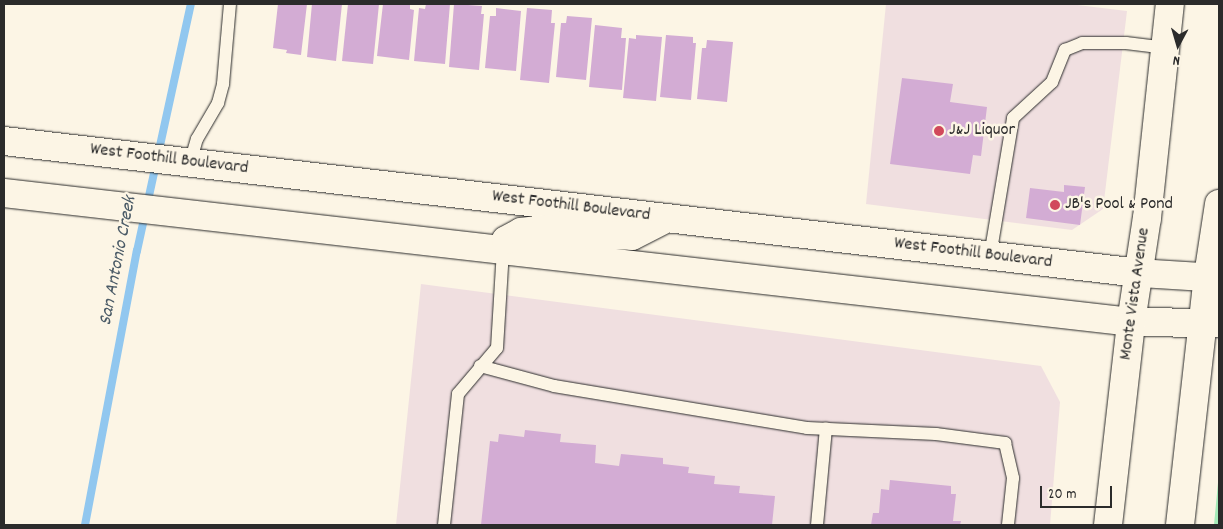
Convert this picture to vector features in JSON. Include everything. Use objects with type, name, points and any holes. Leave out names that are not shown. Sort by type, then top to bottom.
[{"type":"main road","name":"Monte Vista Avenue","points":[[1108,525],[1131,322],[1147,218],[1170,4]]},
{"type":"main road","name":"West Foothill Boulevard","points":[[4,141],[1139,273],[1214,277]]},
{"type":"main road","points":[[4,193],[1131,322],[1211,322]]},
{"type":"main road","points":[[1180,525],[1211,322],[1219,204]]},
{"type":"main road","points":[[503,250],[506,240],[521,232],[545,229],[593,235],[632,236],[667,218]]},
{"type":"lane","points":[[183,162],[218,103],[223,84],[230,4]]},
{"type":"lane","points":[[990,256],[1013,118],[1052,82],[1064,50],[1082,43],[1126,43],[1165,48]]},
{"type":"lane","points":[[444,525],[458,394],[497,348],[503,250]]},
{"type":"lane","points":[[480,366],[554,386],[807,428],[936,434],[1005,443],[1013,478],[1008,525]]},
{"type":"lane","points":[[817,525],[826,428]]},
{"type":"shaded area","points":[[886,4],[1069,4],[1127,11],[1103,209],[1072,230],[866,204]]},
{"type":"shaded area","points":[[421,284],[1041,366],[1060,402],[1050,525],[396,525]]},
{"type":"green space","points":[[1219,472],[1219,525],[1214,525]]},
{"type":"building","points":[[278,4],[307,4],[301,55],[286,53],[287,50],[273,48]]},
{"type":"building","points":[[312,4],[342,4],[336,61],[307,57]]},
{"type":"building","points":[[348,4],[379,4],[373,64],[342,61]]},
{"type":"building","points":[[383,4],[410,4],[410,9],[414,10],[409,60],[377,56]]},
{"type":"building","points":[[426,4],[450,4],[445,64],[414,61],[419,8],[425,9]]},
{"type":"building","points":[[454,4],[482,6],[481,14],[484,14],[479,70],[449,67]]},
{"type":"building","points":[[496,8],[521,11],[516,71],[485,68],[490,16],[496,16]]},
{"type":"building","points":[[527,8],[552,10],[551,23],[555,23],[549,83],[520,80]]},
{"type":"building","points":[[567,16],[592,18],[586,80],[556,77],[561,23],[566,23]]},
{"type":"building","points":[[595,25],[622,28],[621,38],[626,38],[622,90],[589,87]]},
{"type":"building","points":[[636,35],[662,37],[656,101],[623,98],[629,38],[636,39]]},
{"type":"building","points":[[666,35],[693,37],[693,43],[696,43],[691,100],[660,97]]},
{"type":"building","points":[[707,40],[733,42],[727,102],[697,99],[702,48],[706,48]]},
{"type":"building","name":"J&J Liquor","points":[[902,78],[953,84],[950,102],[987,107],[981,156],[973,155],[970,174],[890,164]]},
{"type":"building","name":"JB's Pool & Pond","points":[[1064,185],[1085,187],[1080,225],[1026,218],[1030,188],[1064,192]]},
{"type":"building","points":[[525,430],[561,434],[560,442],[596,445],[595,463],[619,466],[621,454],[663,458],[663,464],[689,467],[688,473],[715,476],[714,484],[740,486],[739,493],[775,496],[772,525],[481,525],[490,441],[498,442],[499,434],[524,437]]},
{"type":"building","points":[[890,480],[951,486],[951,494],[956,494],[953,521],[961,521],[960,525],[871,525],[873,513],[879,513],[881,489],[889,490]]},
{"type":"waterway","name":"San Antonio Creek","points":[[85,525],[137,251],[191,4]]},
{"type":"place","name":"J&J Liquor","points":[[939,131]]},
{"type":"place","name":"JB's Pool & Pond","points":[[1055,205]]}]
